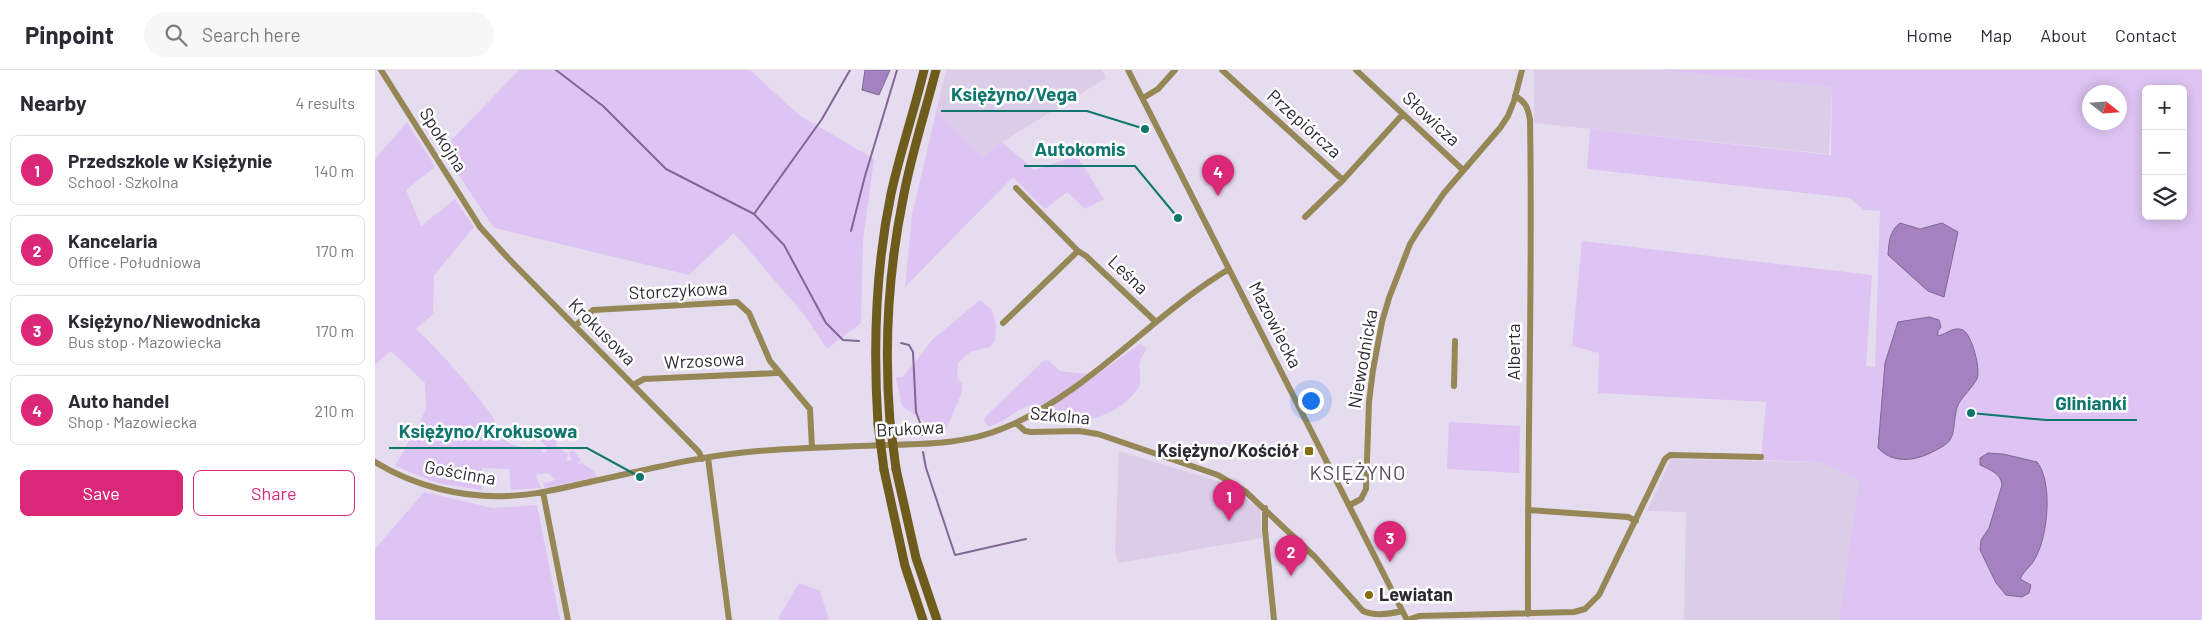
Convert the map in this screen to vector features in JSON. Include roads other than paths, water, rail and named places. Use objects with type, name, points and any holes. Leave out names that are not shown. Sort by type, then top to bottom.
[{"type":"main road","points":[[923,620],[905,566],[884,470],[878,424],[875,349],[876,303],[880,261],[891,193],[924,70]]},
{"type":"main road","points":[[936,70],[903,197],[892,266],[887,353],[890,422],[896,469],[916,558],[937,620]]},
{"type":"street","name":"Spokojna","points":[[381,70],[480,227]]},
{"type":"street","name":"Mazowiecka","points":[[1128,70],[1407,620]]},
{"type":"street","points":[[1143,98],[1159,89],[1175,70]]},
{"type":"street","name":"Przepiórcza","points":[[1222,70],[1343,180]]},
{"type":"street","name":"Słowicza","points":[[1356,70],[1463,170]]},
{"type":"street","name":"Niewodnicka","points":[[1350,505],[1361,499],[1366,489],[1369,402],[1382,322],[1389,298],[1418,231],[1444,193],[1500,128],[1508,116],[1521,70]]},
{"type":"street","name":"Alberta","points":[[1515,96],[1523,101],[1528,108],[1530,120],[1532,233],[1528,614]]},
{"type":"street","points":[[1305,217],[1343,180],[1403,114]]},
{"type":"street","name":"Leśna","points":[[1016,188],[1078,251],[1086,256],[1155,322]]},
{"type":"street","name":"Krokusowa","points":[[480,227],[705,459]]},
{"type":"street","points":[[1003,323],[1078,251]]},
{"type":"street","name":"Brukowa","points":[[543,492],[705,459],[749,452],[917,444],[961,440],[1003,429],[1054,401],[1155,322],[1229,269]]},
{"type":"street","name":"Storczykowa","points":[[575,326],[593,310],[737,302],[749,312],[770,361],[778,373],[810,409],[812,448]]},
{"type":"street","points":[[1454,386],[1455,341]]},
{"type":"street","name":"Wrzosowa","points":[[633,386],[644,379],[778,373]]},
{"type":"street","name":"Szkolna","points":[[1016,422],[1025,431],[1031,432],[1079,431],[1098,434],[1218,475],[1245,491],[1265,508],[1315,557],[1357,606],[1369,617],[1402,611]]},
{"type":"street","points":[[1407,620],[1419,616],[1574,612],[1593,603],[1599,596],[1665,460],[1670,455],[1761,457]]},
{"type":"street","points":[[705,459],[729,620]]},
{"type":"street","name":"Gościnna","points":[[375,462],[410,479],[435,488],[472,494],[507,496],[543,492]]},
{"type":"street","points":[[543,492],[568,620]]},
{"type":"street","points":[[1265,508],[1265,530],[1274,620]]},
{"type":"street","points":[[1528,510],[1628,517],[1636,521]]},
{"type":"waterway","points":[[556,70],[603,106],[666,169],[754,214],[822,119],[850,70]]},
{"type":"waterway","points":[[851,231],[865,176],[897,70]]},
{"type":"waterway","points":[[754,214],[784,245],[826,323],[843,340],[859,341]]},
{"type":"waterway","points":[[901,343],[909,345],[913,352],[916,412],[922,428],[922,435]]},
{"type":"waterway","points":[[923,452],[926,468],[955,555],[1026,539]]},
{"type":"place","name":"Księżyno/Vega","points":[[1145,129]]},
{"type":"place","name":"Auto handel","points":[[1218,196]]},
{"type":"place","name":"Autokomis","points":[[1178,218]]},
{"type":"place","name":"Glinianki","points":[[1971,413]]},
{"type":"place","name":"Księżyno/Kościół","points":[[1309,451]]},
{"type":"place","name":"Księżyno/Krokusowa","points":[[640,477]]},
{"type":"place","name":"Przedszkole w Księżynie","points":[[1229,521]]},
{"type":"place","name":"Księżyno/Niewodnicka","points":[[1390,562]]},
{"type":"place","name":"Kancelaria","points":[[1291,576]]},
{"type":"place","name":"Lewiatan","points":[[1369,595]]},
{"type":"district","name":"KSIĘŻYNO","points":[[1358,473]]}]
